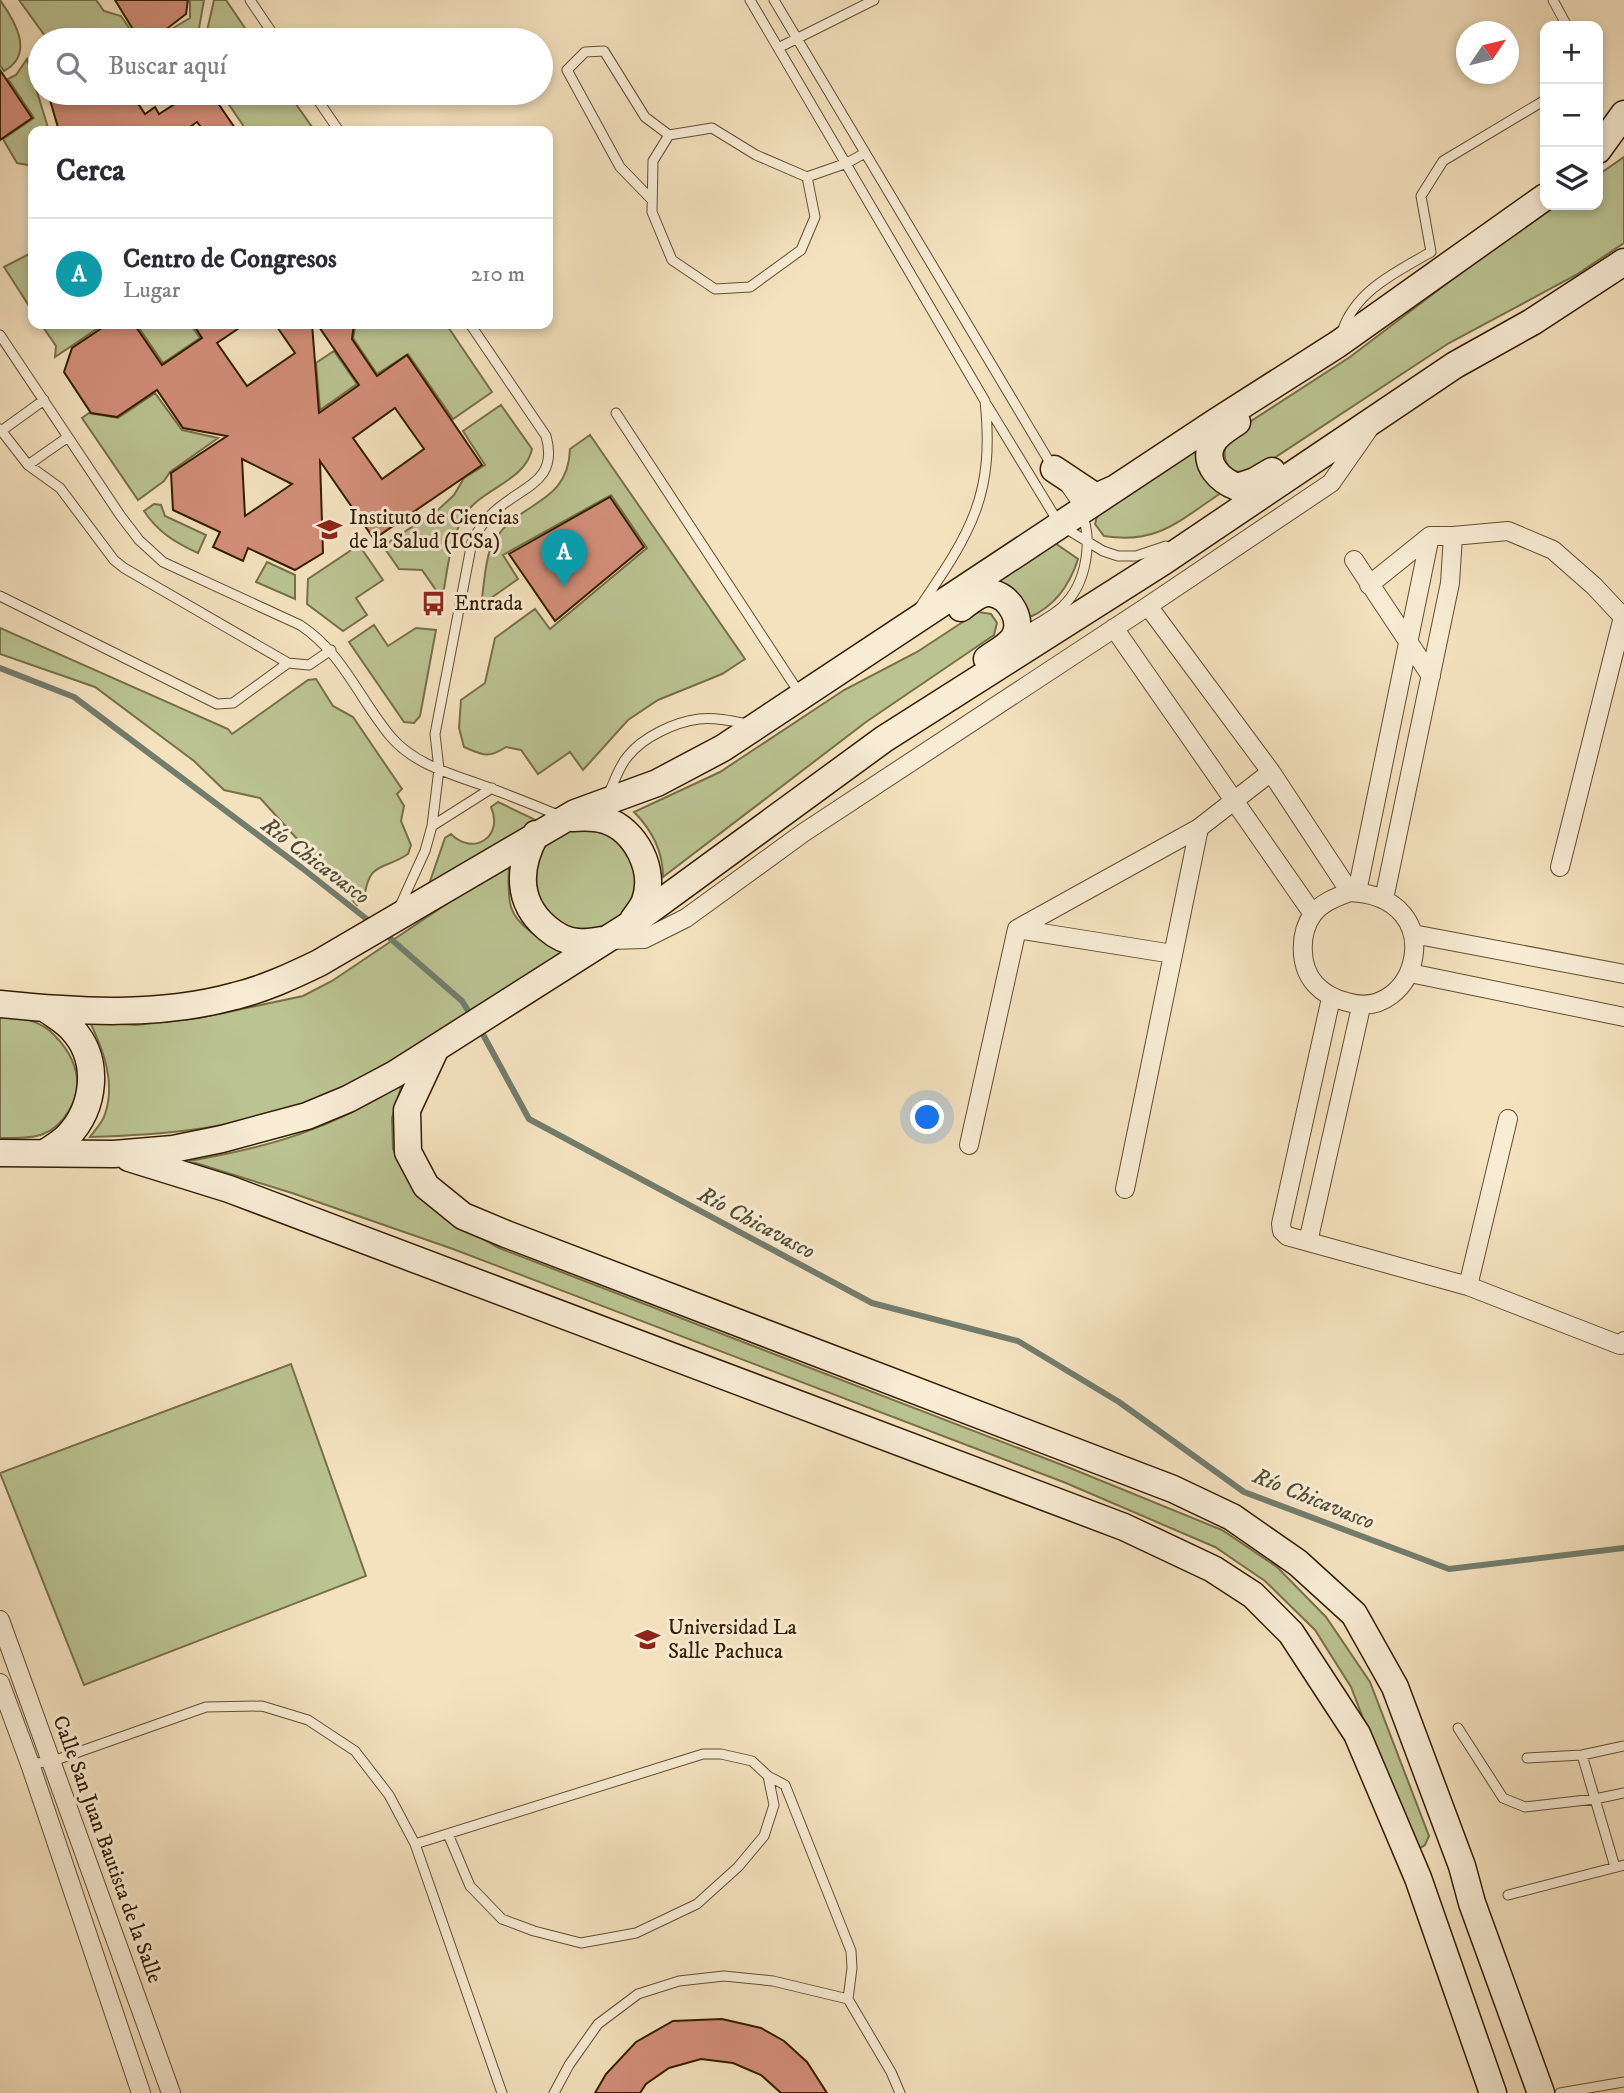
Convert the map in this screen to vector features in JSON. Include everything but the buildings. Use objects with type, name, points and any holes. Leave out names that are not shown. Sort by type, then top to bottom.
[{"type":"main road","points":[[1600,147],[1624,114]]},
{"type":"main road","points":[[1603,157],[1624,143]]},
{"type":"main road","points":[[1380,414],[1322,438],[1255,481],[1237,487],[1223,481],[1210,460],[1211,445],[1223,432],[1287,386],[1438,261],[1540,200]]},
{"type":"main road","points":[[0,1153],[114,1153],[173,1149],[307,1116],[348,1099],[435,1050],[631,924],[884,740],[1037,643],[1455,365],[1532,322],[1624,262]]},
{"type":"main road","points":[[0,1004],[106,1011],[184,1007],[234,996],[282,981],[350,947],[566,818],[657,783],[723,748],[1338,344]]},
{"type":"main road","points":[[1054,469],[1096,497],[1115,488]]},
{"type":"main road","points":[[836,673],[914,639],[982,594],[1000,596],[1016,614],[1017,626],[1013,638],[1002,649],[886,725],[848,766]]},
{"type":"main road","points":[[566,818],[605,820],[630,837],[639,850],[646,865],[648,886],[645,902],[631,924]]},
{"type":"main road","points":[[537,834],[527,851],[522,883],[523,894],[537,920],[562,938],[577,942],[606,940]]},
{"type":"main road","points":[[45,1153],[65,1139],[81,1120],[92,1086],[85,1047],[71,1028],[46,1009]]},
{"type":"main road","points":[[435,1050],[407,1110],[408,1152],[426,1186],[463,1216],[1173,1489],[1232,1517],[1298,1563],[1354,1614],[1395,1687],[1462,1866],[1472,1903],[1541,2093]]},
{"type":"main road","points":[[114,1153],[229,1188],[1124,1527],[1213,1569],[1253,1595],[1291,1633],[1357,1734],[1418,1878],[1493,2093]]},
{"type":"main road","points":[[1418,1878],[1462,1866]]},
{"type":"street","points":[[606,940],[644,939],[686,918],[803,833],[1331,483],[1380,414]]},
{"type":"street","points":[[1369,585],[1430,536],[1508,531],[1553,550],[1594,586],[1623,618],[1560,867]]},
{"type":"street","points":[[1353,892],[1430,536]]},
{"type":"street","points":[[1384,899],[1450,583],[1453,536]]},
{"type":"street","points":[[1354,561],[1431,676]]},
{"type":"street","points":[[1148,606],[1271,772],[1353,892]]},
{"type":"street","points":[[1114,628],[1313,914]]},
{"type":"street","points":[[848,766],[864,792]]},
{"type":"street","points":[[969,1145],[1017,929],[1199,828],[1271,772]]},
{"type":"street","points":[[1125,1189],[1199,828]]},
{"type":"street","points":[[1353,892],[1368,893],[1384,899],[1405,917],[1413,934],[1414,960],[1410,972],[1393,993],[1361,1007],[1331,998],[1313,982],[1303,960],[1303,936],[1313,914],[1332,898],[1353,892]]},
{"type":"street","points":[[1017,929],[1173,954]]},
{"type":"street","points":[[1413,934],[1624,974]]},
{"type":"street","points":[[1410,972],[1624,1017]]},
{"type":"street","points":[[1331,998],[1281,1224],[1282,1231],[1287,1236],[1468,1286],[1620,1345],[1624,1341]]},
{"type":"street","points":[[1308,1242],[1361,1007]]},
{"type":"street","points":[[1468,1286],[1508,1119]]},
{"type":"street","name":"Calle San Juan Bautista de la Salle","points":[[0,1620],[171,2093]]},
{"type":"street","points":[[0,1684],[30,1764],[141,2093]]},
{"type":"lane","points":[[250,0],[269,28]]},
{"type":"lane","points":[[750,0],[985,401],[1087,542],[1118,556],[1136,556],[1158,550],[1218,524]]},
{"type":"lane","points":[[774,0],[1054,469],[1071,518],[1087,542],[1083,572],[1073,594],[1062,607],[1013,638]]},
{"type":"lane","points":[[778,48],[874,0]]},
{"type":"lane","points":[[1553,0],[1564,21]]},
{"type":"lane","points":[[652,200],[620,167],[567,70],[584,52],[604,51],[645,117],[669,135],[712,128],[756,155],[807,177],[847,163],[865,153]]},
{"type":"lane","points":[[1438,261],[1422,196],[1443,160],[1540,103]]},
{"type":"lane","points":[[321,105],[336,126]]},
{"type":"lane","points":[[669,135],[653,161],[652,212],[672,260],[715,289],[750,287],[801,250],[815,217],[807,177]]},
{"type":"lane","points":[[387,924],[425,851],[432,826],[439,769],[435,734],[472,542],[481,524],[495,510],[538,479],[548,466],[551,451],[546,436],[473,329]]},
{"type":"lane","points":[[0,335],[133,532],[163,562],[300,625],[319,638],[331,650],[391,737],[410,755],[439,769],[566,818]]},
{"type":"lane","points":[[44,400],[0,430],[28,465],[60,488],[114,560],[289,663],[309,665],[331,650]]},
{"type":"lane","points":[[907,626],[963,540],[977,511],[987,464],[985,401]]},
{"type":"lane","points":[[616,413],[801,696]]},
{"type":"lane","points":[[28,465],[68,437]]},
{"type":"lane","points":[[0,596],[217,704],[233,703],[289,663]]},
{"type":"lane","points":[[604,803],[627,757],[645,741],[674,725],[700,719],[727,719],[757,726]]},
{"type":"lane","points":[[432,826],[492,788]]},
{"type":"lane","points":[[30,1764],[53,1761],[206,1707],[262,1706],[308,1720],[355,1751],[389,1795],[415,1844],[502,2093]]},
{"type":"lane","points":[[1458,1728],[1503,1798],[1525,1807],[1624,1793]]},
{"type":"lane","points":[[1527,1758],[1582,1755],[1624,1746]]},
{"type":"lane","points":[[415,1844],[703,1754],[721,1754],[752,1761],[768,1776],[785,1785],[850,1951],[852,1968],[848,1999],[891,2072],[900,2093]]},
{"type":"lane","points":[[1508,1895],[1620,1866],[1582,1755]]},
{"type":"lane","points":[[448,1834],[470,1886],[502,1919],[534,1931],[581,1943],[636,1933],[697,1904],[738,1867],[764,1836],[774,1805],[768,1776]]},
{"type":"lane","points":[[554,2093],[569,2065],[598,2024],[638,1994],[679,1981],[724,1976],[773,1981],[848,1999]]},
{"type":"lane","points":[[1560,2093],[1624,2082]]},
{"type":"green space","points":[[0,0],[16,27],[20,47],[19,56],[4,71],[0,65]]},
{"type":"green space","points":[[19,0],[96,0],[104,11],[121,16],[129,28],[39,28]]},
{"type":"green space","points":[[190,0],[204,0],[199,28],[173,28],[190,18]]},
{"type":"green space","points":[[214,0],[226,0],[245,28],[208,28]]},
{"type":"green space","points":[[27,59],[28,105],[41,105],[47,126],[28,126],[28,165],[17,163],[3,139],[34,118],[8,79],[16,75]]},
{"type":"green space","points":[[229,105],[297,105],[311,126],[244,126]]},
{"type":"green space","points":[[1624,157],[1624,243],[1576,275],[1449,343],[1259,468],[1241,472],[1229,466],[1225,452],[1231,434],[1350,357],[1508,237],[1548,210],[1603,210],[1603,172]]},
{"type":"green space","points":[[28,255],[28,304],[4,267]]},
{"type":"green space","points":[[44,329],[97,329],[55,357],[56,346]]},
{"type":"green space","points":[[140,329],[194,329],[200,338],[163,363]]},
{"type":"green space","points":[[355,329],[449,329],[492,392],[453,419],[408,354],[377,374],[353,338]]},
{"type":"green space","points":[[334,351],[357,384],[320,410],[316,363]]},
{"type":"green space","points":[[155,393],[182,430],[218,438],[170,472],[164,481],[138,500],[82,418],[89,413],[118,418]]},
{"type":"green space","points":[[501,405],[532,449],[521,469],[481,498],[464,516],[453,542],[444,589],[438,593],[422,570],[399,569],[383,546],[439,509],[454,495],[464,478],[485,465],[463,431]]},
{"type":"green space","points":[[590,435],[745,659],[722,674],[658,700],[628,720],[583,770],[570,752],[538,774],[521,750],[506,747],[495,753],[485,754],[464,747],[459,728],[461,700],[485,683],[495,638],[535,609],[550,629],[647,548],[611,495],[503,555],[518,579],[481,605],[487,563],[494,541],[516,517],[552,492],[561,482],[567,468],[570,449]]},
{"type":"green space","points":[[1198,442],[1221,493],[1180,521],[1154,533],[1123,538],[1104,536],[1095,524],[1097,516]]},
{"type":"green space","points":[[154,504],[161,505],[165,516],[206,535],[198,553],[174,540],[155,525],[144,511]]},
{"type":"green space","points":[[1052,541],[1078,559],[1071,577],[1060,593],[1047,607],[1030,617],[1017,594],[995,579]]},
{"type":"green space","points":[[359,545],[383,580],[356,598],[367,615],[343,631],[307,604],[308,579]]},
{"type":"green space","points":[[267,562],[295,575],[295,599],[256,582]]},
{"type":"green space","points":[[978,612],[991,614],[997,623],[994,635],[866,722],[663,877],[661,858],[655,842],[634,812],[720,772],[844,690],[917,652]]},
{"type":"green space","points":[[374,625],[388,646],[416,628],[436,630],[420,716],[414,723],[404,722],[349,642]]},
{"type":"green space","points":[[0,628],[228,729],[232,734],[308,680],[316,679],[333,706],[353,717],[402,789],[397,794],[404,806],[401,821],[411,845],[408,854],[374,872],[369,878],[364,899],[357,905],[260,798],[224,790],[194,761],[95,687],[0,654]]},
{"type":"green space","points":[[498,802],[542,823],[425,896],[445,838],[451,834],[469,844],[484,840],[493,827],[491,807]]},
{"type":"green space","points":[[585,827],[604,831],[621,842],[632,859],[636,878],[632,897],[621,914],[604,925],[585,929],[566,925],[549,914],[538,897],[534,878],[538,859],[549,842],[566,831]]},
{"type":"green space","points":[[509,862],[509,896],[515,915],[527,929],[568,952],[390,1062],[337,1090],[300,1105],[248,1120],[196,1129],[90,1137],[104,1117],[109,1078],[90,1022],[136,1025],[199,1018],[303,996],[332,981]]},
{"type":"green space","points":[[0,1014],[26,1019],[45,1027],[64,1046],[74,1065],[77,1086],[69,1111],[51,1130],[38,1136],[0,1138]]},
{"type":"green space","points":[[402,1084],[392,1118],[393,1149],[417,1192],[452,1221],[499,1248],[1070,1468],[1222,1530],[1277,1567],[1326,1617],[1370,1682],[1429,1836],[1425,1845],[1420,1848],[1411,1843],[1351,1687],[1315,1630],[1265,1581],[1215,1547],[1066,1483],[453,1249],[292,1193],[189,1161],[300,1134],[351,1113]]},
{"type":"green space","points":[[291,1364],[366,1576],[84,1685],[0,1473]]},
{"type":"waterway","name":"Río Chicavasco","points":[[0,668],[74,697],[373,924]]},
{"type":"waterway","name":"Río Chicavasco","points":[[384,933],[462,1001],[472,1017]]},
{"type":"waterway","name":"Río Chicavasco","points":[[480,1029],[529,1119],[872,1303],[1018,1341],[1119,1402],[1244,1492],[1449,1569],[1624,1548]]},
{"type":"place","name":"Instituto de Ciencias de la Salud (ICSa)","points":[[329,529]]},
{"type":"place","name":"Centro de Congresos","points":[[564,587]]},
{"type":"place","name":"Entrada","points":[[434,603]]},
{"type":"place","name":"Universidad La Salle Pachuca","points":[[648,1639]]}]
